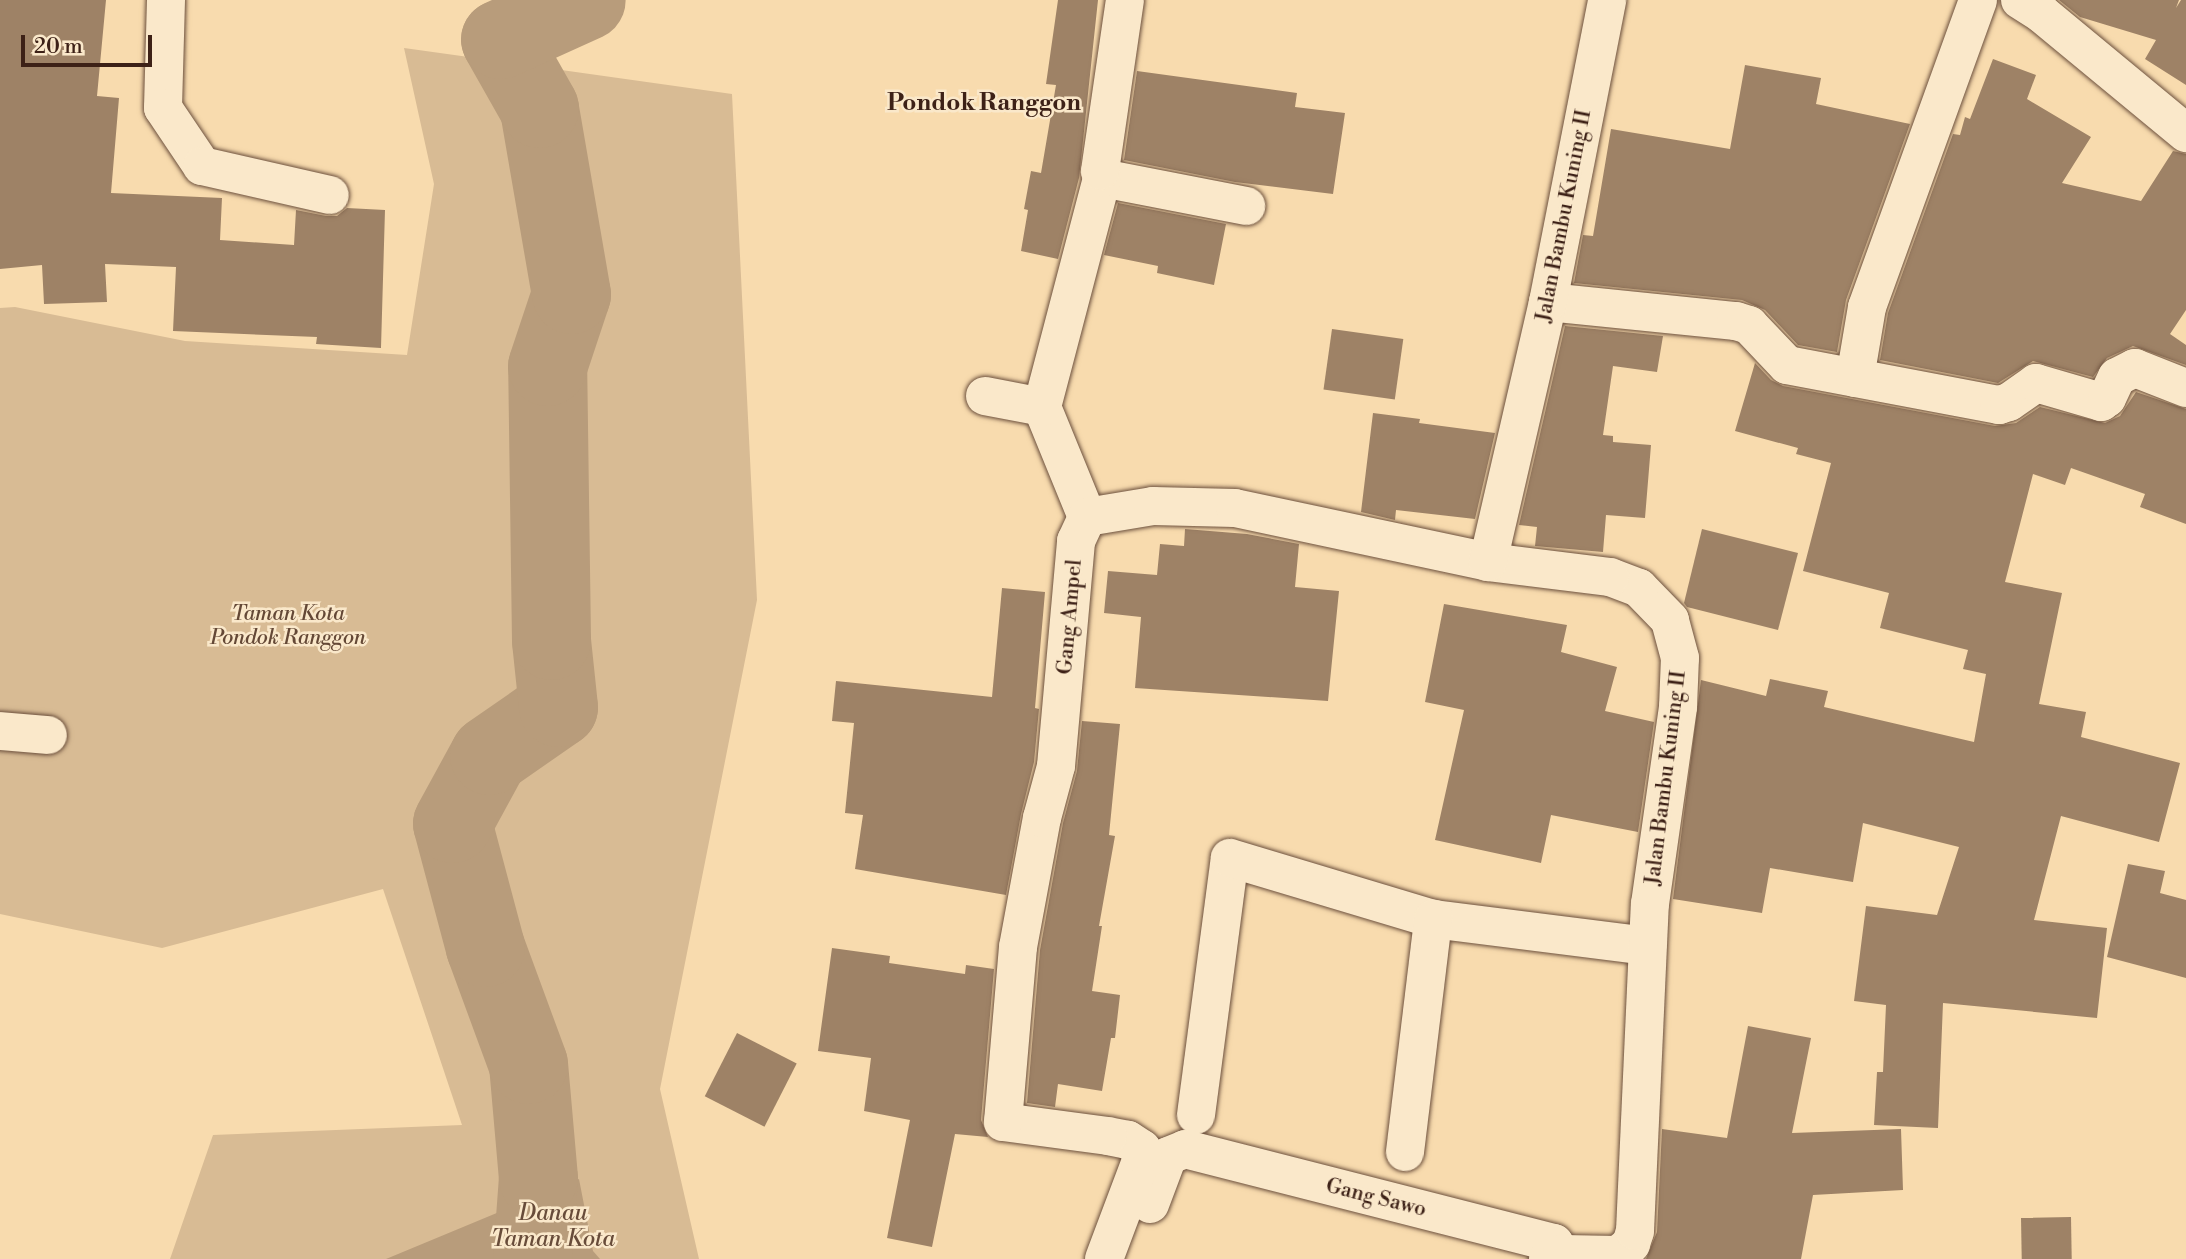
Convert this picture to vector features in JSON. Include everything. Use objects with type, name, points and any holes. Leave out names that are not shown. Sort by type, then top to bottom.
[{"type":"street","points":[[166,0],[163,108],[202,166],[330,195]]},
{"type":"street","points":[[1125,0],[1100,171],[1102,178],[1042,407],[1087,517],[1153,506],[1235,508],[1488,562]]},
{"type":"street","name":"Jalan Bambu Kuning II","points":[[1555,1257],[1618,1255],[1631,1244],[1637,1213],[1650,904],[1678,707],[1680,657],[1670,620],[1639,588],[1610,577],[1488,562],[1548,302],[1607,0]]},
{"type":"street","points":[[1855,378],[1867,307],[1978,0]]},
{"type":"street","points":[[2036,5],[2186,133]]},
{"type":"street","points":[[1102,178],[1246,206]]},
{"type":"street","points":[[1548,302],[1736,321],[1749,325],[1787,365],[1999,405],[2009,402],[2036,383],[2101,402],[2107,398],[2117,377],[2135,368],[2186,387]]},
{"type":"street","points":[[985,396],[1042,407]]},
{"type":"street","name":"Gang Ampel","points":[[1087,517],[1076,541],[1056,766],[1042,818],[1018,947],[1003,1122],[1108,1136],[1128,1140],[1142,1149],[1143,1155],[1104,1259]]},
{"type":"street","points":[[0,732],[48,735]]},
{"type":"street","points":[[1132,1259],[1168,1156],[1191,1132],[1230,858],[1433,919],[1647,946]]},
{"type":"street","points":[[1405,1152],[1433,919]]},
{"type":"street","name":"Gang Sawo","points":[[1191,1132],[1554,1243],[1555,1257]]},
{"type":"green space","name":"Taman Kota Pondok Ranggon","points":[[404,48],[732,94],[757,600],[660,1089],[699,1259],[170,1259],[213,1135],[462,1125],[383,889],[162,948],[0,914],[0,308],[15,307],[185,341],[407,355],[434,184]]},
{"type":"water","name":"Danau Taman Kota","points":[[579,1179],[593,1251],[600,1259],[386,1259]]},
{"type":"building","points":[[0,0],[106,0],[97,96],[119,98],[111,193],[222,198],[220,240],[294,245],[296,210],[337,216],[347,208],[385,210],[381,348],[316,344],[317,337],[173,331],[176,267],[105,264],[107,302],[44,304],[42,265],[0,269]]},
{"type":"building","points":[[1058,0],[1098,0],[1079,178],[1058,259],[1021,251],[1028,210],[1024,209],[1031,171],[1041,173],[1056,85],[1046,84]]},
{"type":"building","points":[[2059,0],[2179,0],[2176,8],[2181,0],[2186,0],[2186,85],[2145,59],[2156,40],[2080,17]]},
{"type":"building","points":[[1993,59],[2036,75],[2027,99],[2091,137],[2062,183],[2141,201],[2173,151],[2186,154],[2186,310],[2170,334],[2186,345],[2186,365],[2133,346],[2107,358],[2093,377],[2033,361],[1998,383],[1880,360],[1888,313],[1953,134],[1960,135],[1965,117],[1970,119]]},
{"type":"building","points":[[1745,65],[1821,78],[1816,104],[1910,124],[1846,300],[1837,352],[1798,345],[1765,310],[1742,300],[1574,283],[1583,235],[1593,236],[1611,129],[1730,149]]},
{"type":"building","points":[[1137,71],[1297,93],[1295,107],[1345,113],[1333,194],[1235,182],[1124,160]]},
{"type":"building","points":[[1118,203],[1226,224],[1214,285],[1157,273],[1158,266],[1104,255]]},
{"type":"building","points":[[1565,326],[1663,336],[1657,372],[1613,366],[1603,435],[1613,436],[1613,442],[1651,445],[1645,518],[1606,515],[1603,552],[1535,546],[1537,527],[1519,525]]},
{"type":"building","points":[[1332,329],[1403,339],[1395,399],[1324,389]]},
{"type":"building","points":[[1755,363],[1771,380],[1783,386],[1995,426],[2016,423],[2040,407],[2105,423],[2120,416],[2136,392],[2186,409],[2186,524],[2140,507],[2145,494],[2071,468],[2065,485],[2033,474],[2005,582],[2062,593],[2039,704],[2086,712],[2081,737],[2180,763],[2159,842],[2061,816],[2034,920],[2107,928],[2097,1018],[1943,1003],[1938,1128],[1874,1125],[1877,1072],[1883,1072],[1886,1005],[1854,1001],[1866,906],[1937,915],[1959,847],[1863,823],[1853,882],[1770,868],[1762,913],[1673,899],[1701,680],[1766,696],[1770,679],[1828,691],[1824,707],[1974,742],[1986,674],[1963,669],[1968,650],[1880,628],[1889,593],[1803,571],[1831,463],[1796,454],[1798,448],[1735,431]]},
{"type":"building","points":[[1373,413],[1420,419],[1419,423],[1495,433],[1475,519],[1396,510],[1395,520],[1361,512]]},
{"type":"building","points":[[1185,529],[1247,534],[1299,544],[1295,587],[1339,591],[1328,701],[1135,688],[1141,617],[1104,613],[1108,571],[1157,575],[1160,544],[1184,546]]},
{"type":"building","points":[[1702,529],[1798,553],[1778,630],[1687,607],[1684,603]]},
{"type":"building","points":[[1002,588],[1045,592],[1035,708],[1039,709],[1034,762],[1006,895],[855,869],[863,815],[845,813],[854,723],[832,721],[836,681],[992,697]]},
{"type":"building","points":[[1444,604],[1567,625],[1561,652],[1617,667],[1605,711],[1654,722],[1638,832],[1551,815],[1541,863],[1435,840],[1464,710],[1425,702]]},
{"type":"building","points":[[1082,721],[1120,724],[1109,835],[1115,836],[1099,926],[1102,926],[1092,991],[1120,995],[1115,1038],[1111,1038],[1102,1091],[1058,1084],[1055,1107],[1027,1103],[1040,950],[1063,823],[1077,771]]},
{"type":"building","points":[[2128,864],[2165,871],[2160,893],[2186,900],[2186,978],[2107,957]]},
{"type":"building","points":[[832,948],[890,956],[889,963],[965,974],[966,965],[994,969],[981,1120],[988,1137],[955,1134],[932,1247],[887,1238],[910,1120],[864,1111],[871,1058],[818,1051]]},
{"type":"building","points":[[1748,1026],[1811,1038],[1792,1133],[1901,1129],[1903,1190],[1813,1195],[1801,1259],[1646,1259],[1657,1232],[1662,1129],[1727,1138]]},
{"type":"building","points":[[737,1033],[797,1063],[764,1127],[705,1096]]},
{"type":"building","points":[[2071,1217],[2072,1259],[2022,1259],[2021,1218]]},
{"type":"waterway","points":[[532,1259],[538,1178],[528,1064],[485,947],[452,823],[489,755],[558,707],[551,640],[547,366],[571,294],[539,108],[500,39],[586,0]]},
{"type":"district","name":"Pondok Ranggon","points":[[984,104]]}]
